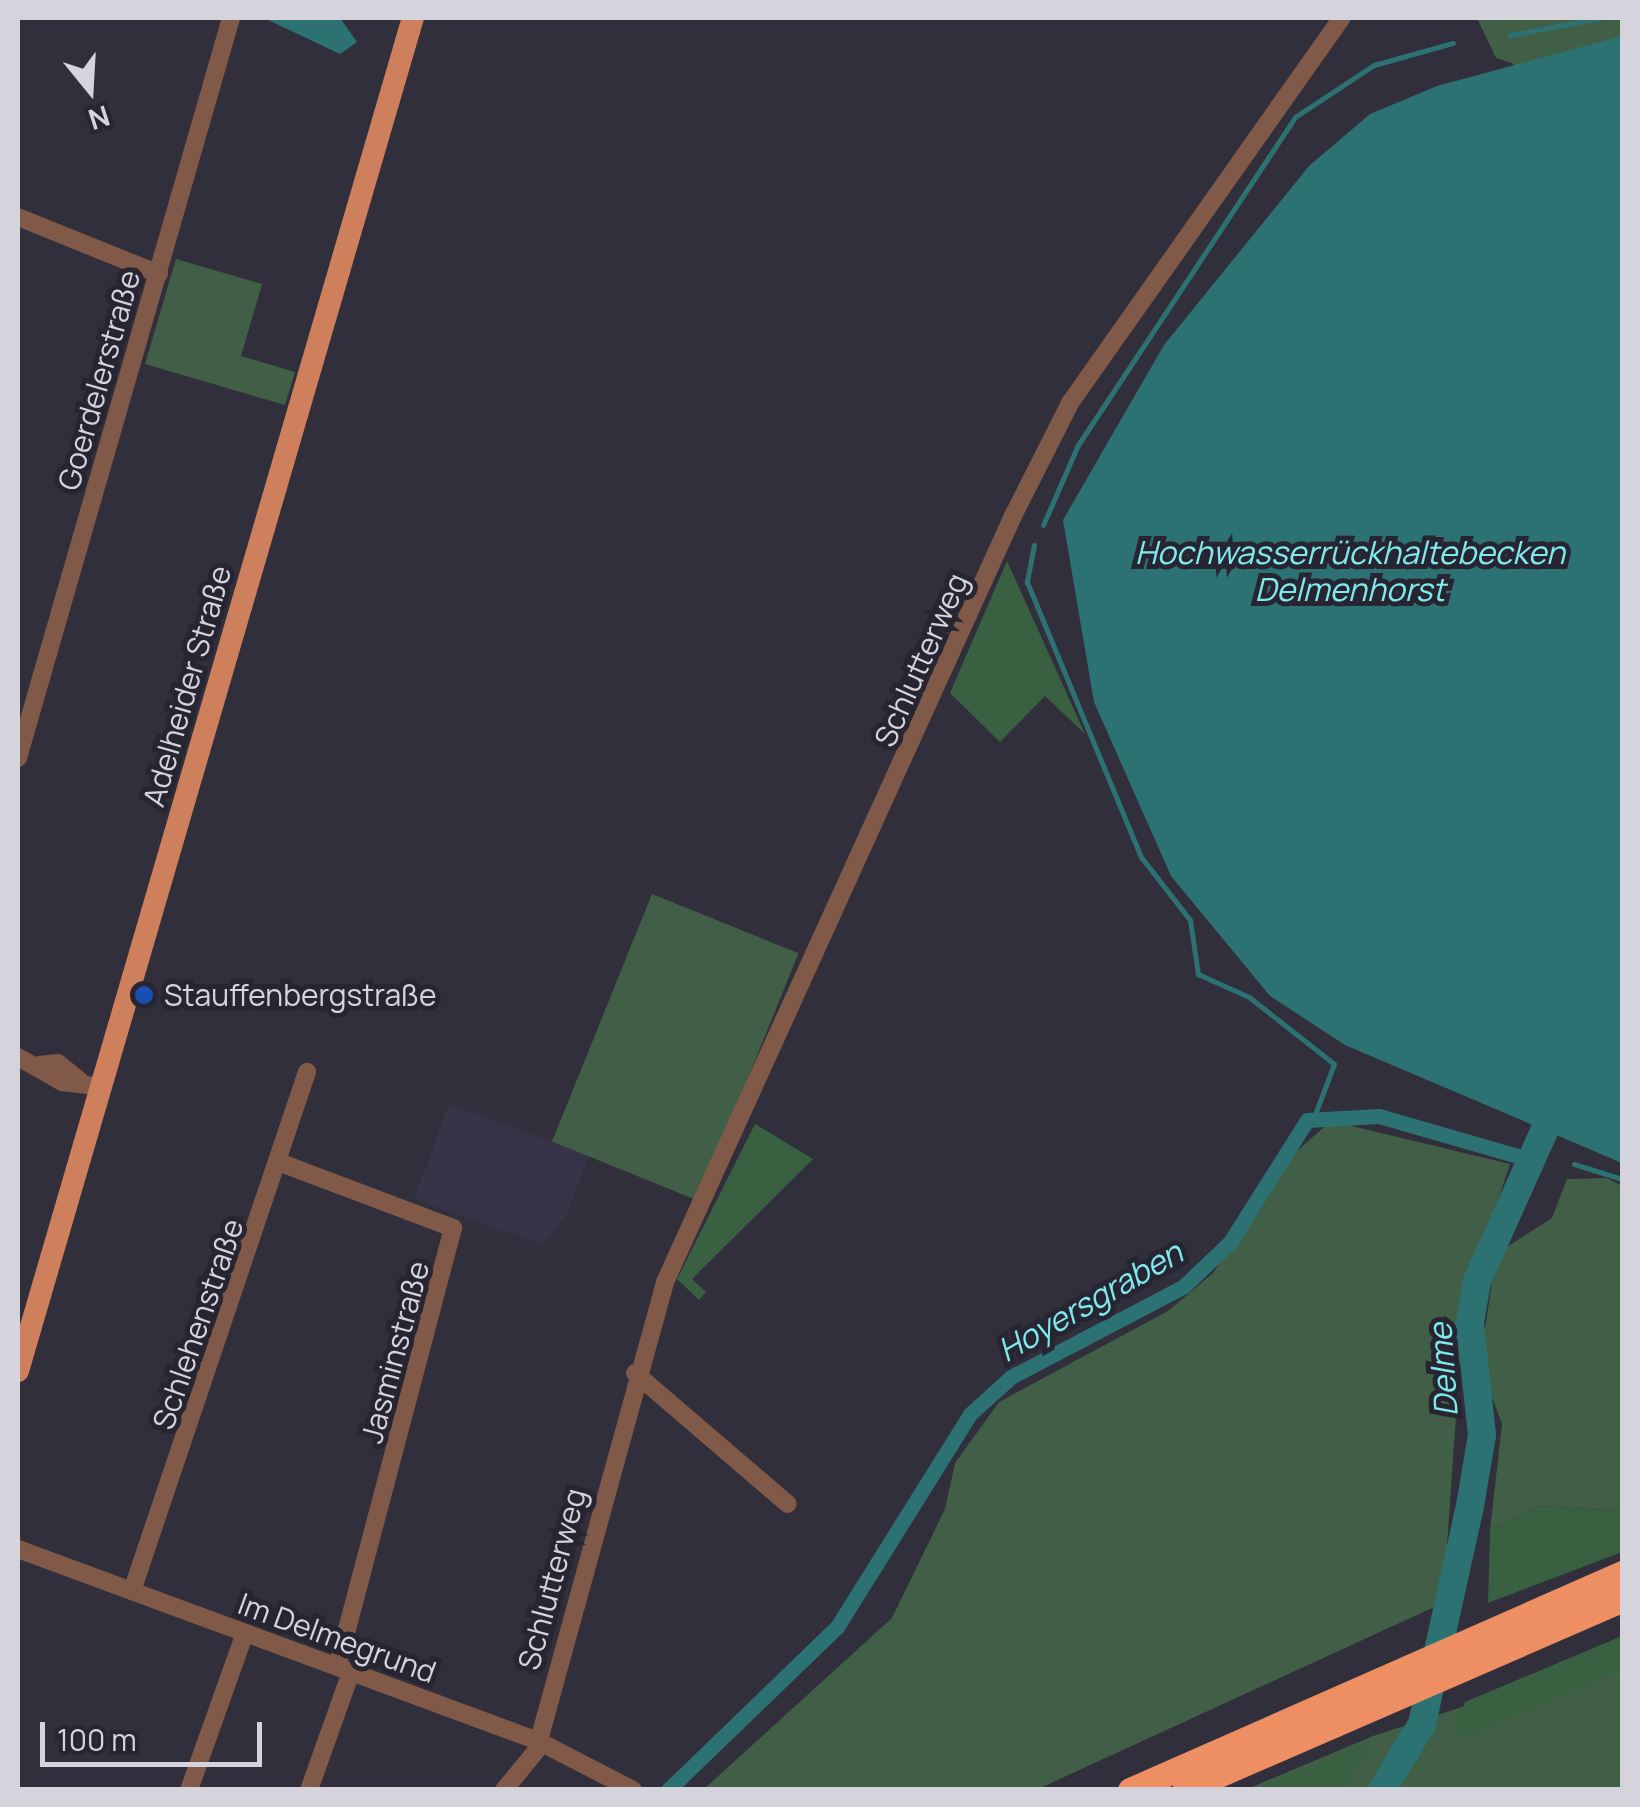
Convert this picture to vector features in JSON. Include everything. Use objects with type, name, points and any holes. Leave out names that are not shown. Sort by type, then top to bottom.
[{"type":"highway","points":[[1130,1790],[1458,1640],[1622,1573]]},
{"type":"highway","points":[[1184,1790],[1416,1684],[1622,1600]]},
{"type":"main road","name":"Adelheider Straße","points":[[18,1370],[90,1084],[413,18]]},
{"type":"street","name":"Goerdelerstraße","points":[[18,758],[232,18]]},
{"type":"street","name":"Schlutterweg","points":[[504,1790],[538,1740],[634,1373],[665,1282],[1070,402],[1342,18]]},
{"type":"street","points":[[18,217],[159,274]]},
{"type":"street","points":[[18,1058],[39,1065],[58,1063],[90,1084]]},
{"type":"street","name":"Schlehenstraße","points":[[132,1591],[281,1163],[307,1072]]},
{"type":"street","name":"Jasminstraße","points":[[281,1163],[453,1228],[344,1669]]},
{"type":"street","points":[[634,1373],[788,1504]]},
{"type":"street","name":"Im Delmegrund","points":[[18,1549],[538,1740],[633,1790]]},
{"type":"street","points":[[189,1790],[245,1633]]},
{"type":"street","points":[[309,1790],[344,1669]]},
{"type":"shaded area","points":[[1477,18],[1622,18],[1622,212],[1512,63],[1496,58]]},
{"type":"shaded area","points":[[176,259],[262,284],[241,356],[295,372],[285,405],[145,364]]},
{"type":"shaded area","points":[[1007,561],[1085,734],[1045,696],[1000,742],[950,693]]},
{"type":"shaded area","points":[[652,894],[798,953],[698,1201],[552,1142]]},
{"type":"shaded area","points":[[449,1104],[589,1155],[567,1214],[543,1245],[414,1199]]},
{"type":"shaded area","points":[[1331,1121],[1510,1164],[1464,1302],[1443,1603],[1038,1789],[704,1789],[892,1618],[945,1509],[955,1463],[999,1402],[1168,1311],[1213,1273],[1290,1157]]},
{"type":"shaded area","points":[[755,1124],[813,1159],[692,1279],[706,1292],[699,1300],[677,1279]]},
{"type":"shaded area","points":[[1607,1178],[1622,1186],[1622,1511],[1537,1506],[1490,1530],[1502,1424],[1480,1364],[1496,1254],[1552,1218],[1567,1179]]},
{"type":"shaded area","points":[[1537,1506],[1622,1511],[1622,1552],[1488,1603],[1490,1530]]},
{"type":"shaded area","points":[[1622,1636],[1622,1670],[1451,1742],[1465,1702]]},
{"type":"shaded area","points":[[1622,1655],[1622,1789],[1245,1790],[1373,1736]]},
{"type":"shaded area","points":[[1373,1740],[1344,1789],[1254,1789]]},
{"type":"water","points":[[264,18],[340,18],[357,42],[340,54]]},
{"type":"water","name":"Hochwasserrückhaltebecken Delmenhorst","points":[[1622,36],[1622,1163],[1345,1045],[1270,996],[1171,876],[1094,702],[1063,520],[1164,345],[1309,166],[1370,114],[1437,86]]},
{"type":"waterway","points":[[1510,35],[1599,18]]},
{"type":"waterway","points":[[1043,525],[1078,445],[1295,117],[1374,65],[1453,43]]},
{"type":"waterway","points":[[1034,545],[1027,582],[1141,857],[1190,920],[1198,974],[1249,997],[1334,1064],[1314,1117]]},
{"type":"waterway","name":"Delme","points":[[1382,1790],[1422,1724],[1470,1506],[1482,1435],[1470,1323],[1477,1281],[1559,1098]]},
{"type":"waterway","name":"Hoyersgraben","points":[[668,1790],[837,1627],[970,1414],[1011,1377],[1184,1286],[1230,1242],[1307,1120],[1379,1116],[1531,1160]]},
{"type":"waterway","points":[[1574,1164],[1622,1179]]},
{"type":"place","name":"Stauffenbergstraße","points":[[144,995]]}]
